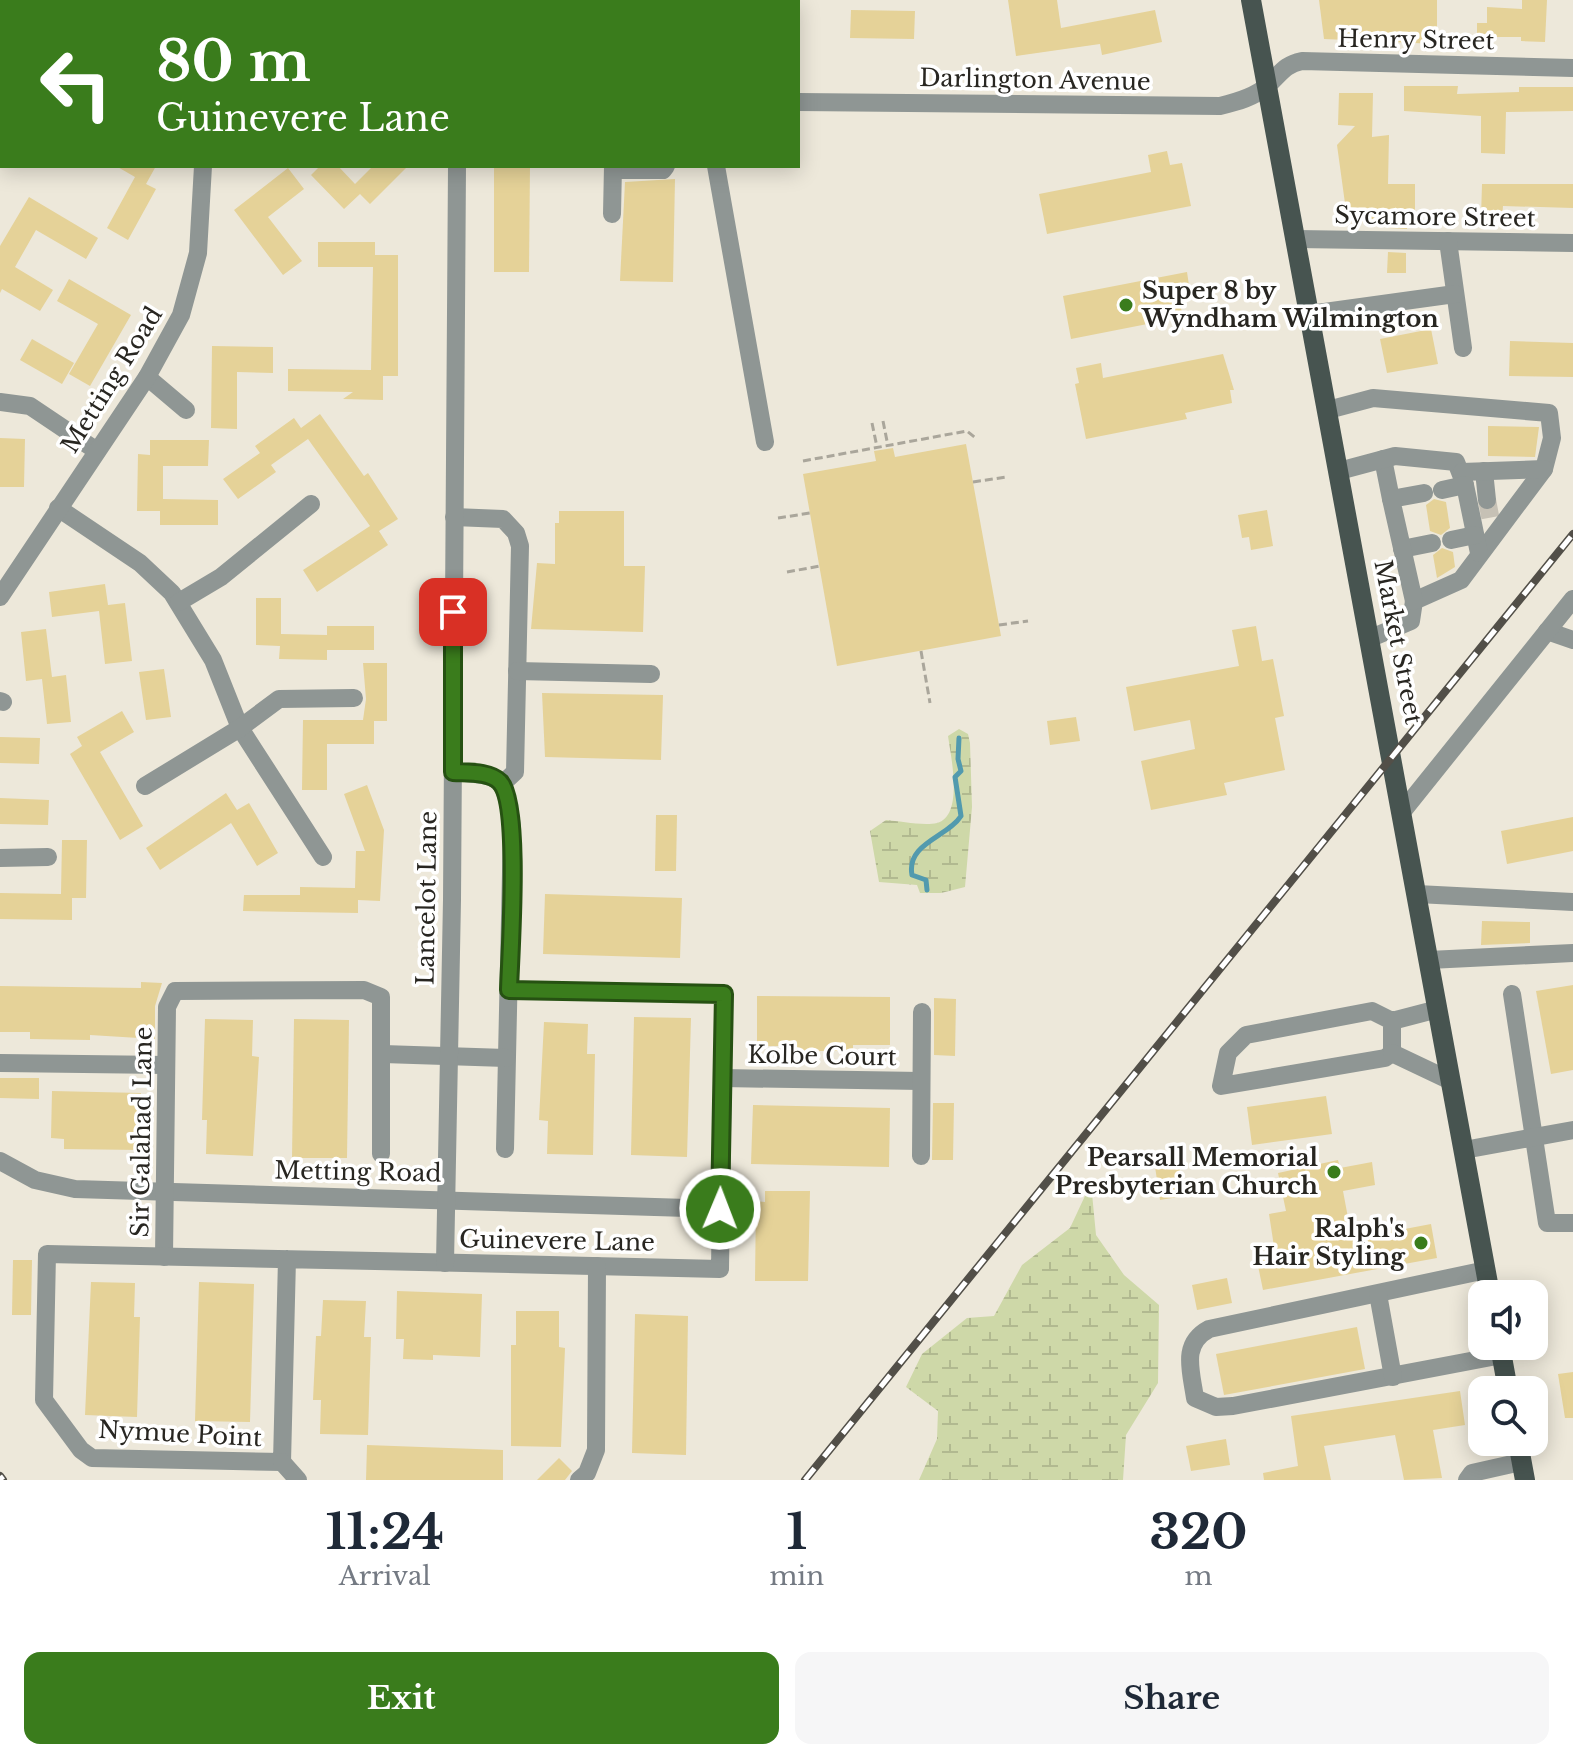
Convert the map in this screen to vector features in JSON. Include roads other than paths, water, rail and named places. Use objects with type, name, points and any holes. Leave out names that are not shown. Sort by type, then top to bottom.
[{"type":"main road","name":"Market Street","points":[[1251,0],[1488,1280]]},
{"type":"street","name":"Henry Street","points":[[1267,86],[1287,64],[1302,61],[1573,68]]},
{"type":"street","name":"Darlington Avenue","points":[[800,102],[1220,106],[1239,102],[1267,86]]},
{"type":"street","name":"Metting Road","points":[[2,591],[147,377],[176,326],[191,288],[198,253],[203,168]]},
{"type":"street","name":"Lancelot Lane","points":[[445,1263],[453,772],[457,168]]},
{"type":"street","points":[[612,214],[613,168],[664,168]]},
{"type":"street","points":[[716,168],[765,442]]},
{"type":"street","name":"Sycamore Street","points":[[1296,239],[1573,243]]},
{"type":"street","points":[[1448,241],[1463,348]]},
{"type":"street","points":[[1310,314],[1455,294]]},
{"type":"street","points":[[147,377],[186,410]]},
{"type":"street","points":[[1328,410],[1373,398],[1549,413],[1552,438],[1544,469],[1484,537],[1461,580],[1414,601]]},
{"type":"street","points":[[0,402],[30,406],[97,451]]},
{"type":"street","points":[[1339,471],[1395,456],[1456,462],[1484,537]]},
{"type":"street","points":[[1371,638],[1411,621],[1414,601],[1383,459]]},
{"type":"street","points":[[1391,499],[1433,491],[1484,471],[1544,469]]},
{"type":"street","points":[[1484,471],[1487,500]]},
{"type":"street","points":[[179,602],[221,577],[311,504]]},
{"type":"street","points":[[58,508],[140,563],[179,602],[213,660],[240,728],[323,857]]},
{"type":"street","points":[[454,517],[495,517],[516,533],[520,546],[515,772],[502,784]]},
{"type":"street","points":[[1451,540],[1484,537]]},
{"type":"street","points":[[1402,549],[1432,543]]},
{"type":"street","points":[[1402,812],[1573,599]]},
{"type":"street","points":[[1547,631],[1573,640]]},
{"type":"street","points":[[517,671],[651,674]]},
{"type":"street","points":[[145,786],[240,728],[279,699],[354,698]]},
{"type":"street","points":[[453,772],[491,775],[502,784],[512,826],[505,1149]]},
{"type":"street","points":[[0,858],[48,857]]},
{"type":"street","points":[[1417,894],[1573,902]]},
{"type":"street","points":[[1429,960],[1573,953]]},
{"type":"street","name":"Sir Galahad Lane","points":[[164,1257],[167,1007],[175,991],[364,990],[381,997],[381,1154]]},
{"type":"street","name":"Guinevere Lane","points":[[47,1254],[720,1269],[724,994],[509,990]]},
{"type":"street","points":[[1512,994],[1547,1223],[1573,1223]]},
{"type":"street","points":[[1392,1053],[1385,1058],[1221,1086],[1228,1053],[1246,1035],[1372,1011],[1392,1021],[1438,1009]]},
{"type":"street","points":[[921,1156],[922,1012]]},
{"type":"street","points":[[1392,1021],[1392,1053]]},
{"type":"street","points":[[1392,1053],[1451,1081]]},
{"type":"street","points":[[383,1054],[506,1058]]},
{"type":"street","points":[[0,1063],[166,1065]]},
{"type":"street","name":"Kolbe Court","points":[[722,1078],[921,1081]]},
{"type":"street","points":[[1464,1150],[1573,1130]]},
{"type":"street","name":"Metting Road","points":[[0,1161],[35,1180],[75,1189],[447,1198],[720,1209]]},
{"type":"street","name":"Nymue Point","points":[[47,1254],[44,1400],[81,1450],[92,1458],[282,1462],[287,1259]]},
{"type":"street","points":[[579,1480],[587,1473],[596,1450],[597,1266]]},
{"type":"street","points":[[1468,1359],[1393,1377],[1216,1407],[1195,1398],[1189,1351],[1195,1336],[1209,1329],[1486,1270]]},
{"type":"street","points":[[1378,1294],[1393,1377]]},
{"type":"street","points":[[1467,1480],[1472,1473],[1521,1461]]},
{"type":"street","points":[[282,1462],[298,1480]]},
{"type":"waterway","points":[[927,890],[926,880],[912,875],[912,864],[921,848],[961,816],[955,777],[961,771],[959,738]]},
{"type":"tunnel","points":[[1487,500],[1491,521]]},
{"type":"railway","points":[[805,1480],[1573,534]]},
{"type":"railway","points":[[0,1476],[3,1480]]},
{"type":"place","name":"Super 8 by Wyndham Wilmington","points":[[1126,305]]},
{"type":"place","name":"Pearsall Memorial Presbyterian Church","points":[[1334,1172]]},
{"type":"place","name":"Ralph's Hair Styling","points":[[1421,1243]]}]
